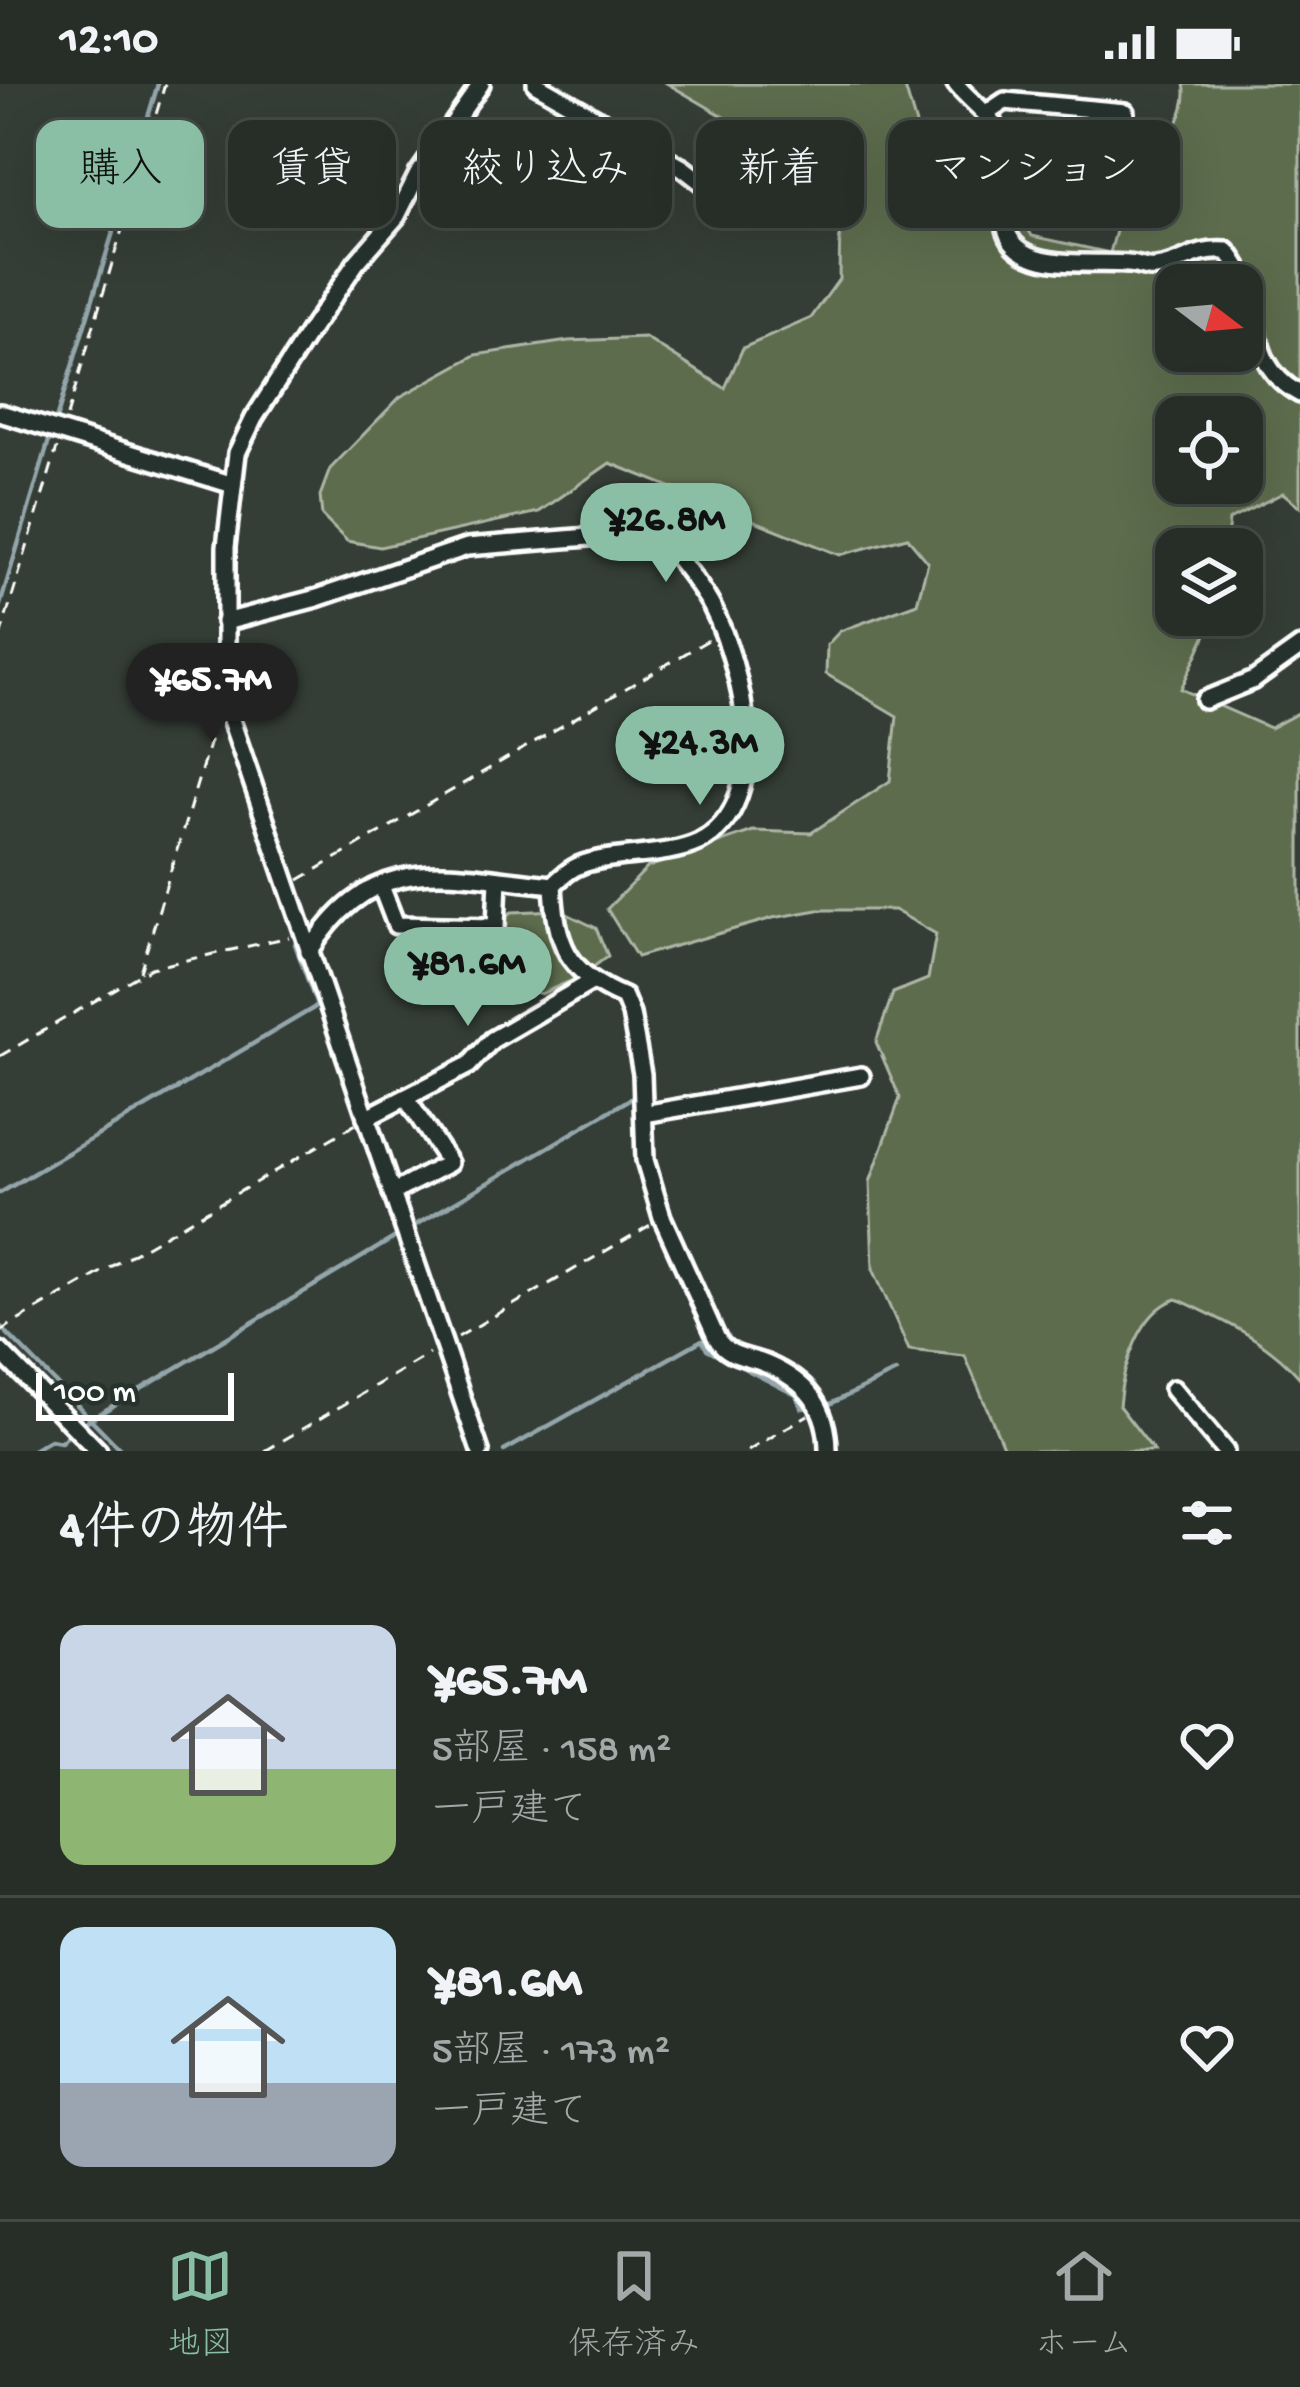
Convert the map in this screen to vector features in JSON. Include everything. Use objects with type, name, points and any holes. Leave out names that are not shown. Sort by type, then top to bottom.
[{"type":"street","points":[[480,1451],[228,709],[225,622],[230,484],[237,453],[254,418],[356,263],[397,216],[418,174],[481,84]]},
{"type":"street","points":[[536,84],[696,178]]},
{"type":"street","points":[[956,84],[987,113],[1004,154],[1008,177],[1003,220],[1012,244],[1036,258],[1155,269],[1208,249],[1227,251],[1240,265],[1252,295],[1259,351],[1269,371],[1300,394]]},
{"type":"street","points":[[987,113],[1005,92],[1125,112]]},
{"type":"street","points":[[0,413],[230,484]]},
{"type":"street","points":[[225,622],[317,598],[467,547],[613,536],[670,547],[710,602],[723,631],[748,741],[734,806],[712,835],[695,844],[577,866],[553,885],[441,871],[402,877],[347,902],[309,952]]},
{"type":"street","points":[[1205,700],[1254,680],[1300,647]]},
{"type":"street","points":[[381,886],[396,925],[496,927],[498,879]]},
{"type":"street","points":[[553,885],[558,940],[567,957],[593,981],[623,997],[631,1015],[642,1074],[645,1160],[662,1217],[726,1352],[767,1364],[813,1391],[828,1451]]},
{"type":"street","points":[[366,1118],[469,1065],[492,1040],[593,981]]},
{"type":"street","points":[[644,1114],[861,1076]]},
{"type":"street","points":[[392,1193],[448,1163],[406,1098]]},
{"type":"street","points":[[0,1351],[98,1451]]},
{"type":"street","points":[[1173,1389],[1225,1451]]},
{"type":"path","points":[[0,637],[165,84]]},
{"type":"path","points":[[287,887],[723,631]]},
{"type":"path","points":[[139,975],[215,719],[228,709]]},
{"type":"path","points":[[0,1056],[151,968],[303,934]]},
{"type":"path","points":[[0,1331],[366,1118]]},
{"type":"path","points":[[266,1451],[662,1217]]},
{"type":"path","points":[[748,1451],[819,1405]]},
{"type":"green space","points":[[668,84],[904,84],[915,120],[888,120],[888,228],[1027,228],[1032,236],[1110,253],[1117,228],[1180,228],[1178,120],[1184,84],[1300,84],[1300,507],[1283,493],[1263,503],[1263,396],[1155,396],[1155,504],[1261,504],[1229,520],[1228,528],[1155,528],[1155,636],[1205,636],[1181,689],[1270,728],[1300,712],[1300,1378],[1273,1352],[1227,1323],[1177,1299],[1164,1305],[1135,1343],[1119,1406],[1154,1451],[1005,1451],[965,1356],[909,1350],[873,1269],[870,1182],[900,1098],[876,1042],[893,993],[928,979],[936,934],[894,910],[818,910],[637,957],[607,909],[648,867],[753,831],[811,833],[890,781],[897,716],[826,674],[827,645],[840,631],[917,603],[928,562],[907,537],[840,555],[610,463],[539,512],[380,547],[347,541],[322,516],[320,496],[330,469],[400,397],[476,355],[568,341],[645,338],[725,388],[743,348],[811,318],[839,279],[840,228],[864,228],[864,120],[730,120]]},
{"type":"green space","points":[[559,910],[596,928],[608,956],[580,977],[541,994],[496,979],[469,959],[477,931],[512,912]]},
{"type":"waterway","points":[[55,423],[158,84]]},
{"type":"waterway","points":[[0,605],[51,434]]},
{"type":"waterway","points":[[0,1193],[317,1006],[295,944]]},
{"type":"waterway","points":[[409,1229],[637,1095]]},
{"type":"waterway","points":[[79,1426],[399,1235]]},
{"type":"waterway","points":[[0,1326],[122,1451]]},
{"type":"waterway","points":[[504,1451],[702,1340],[707,1349],[796,1395],[802,1408],[814,1407]]},
{"type":"waterway","points":[[826,1406],[896,1372]]},
{"type":"waterway","points":[[31,1451],[50,1440],[61,1442],[71,1433]]}]
